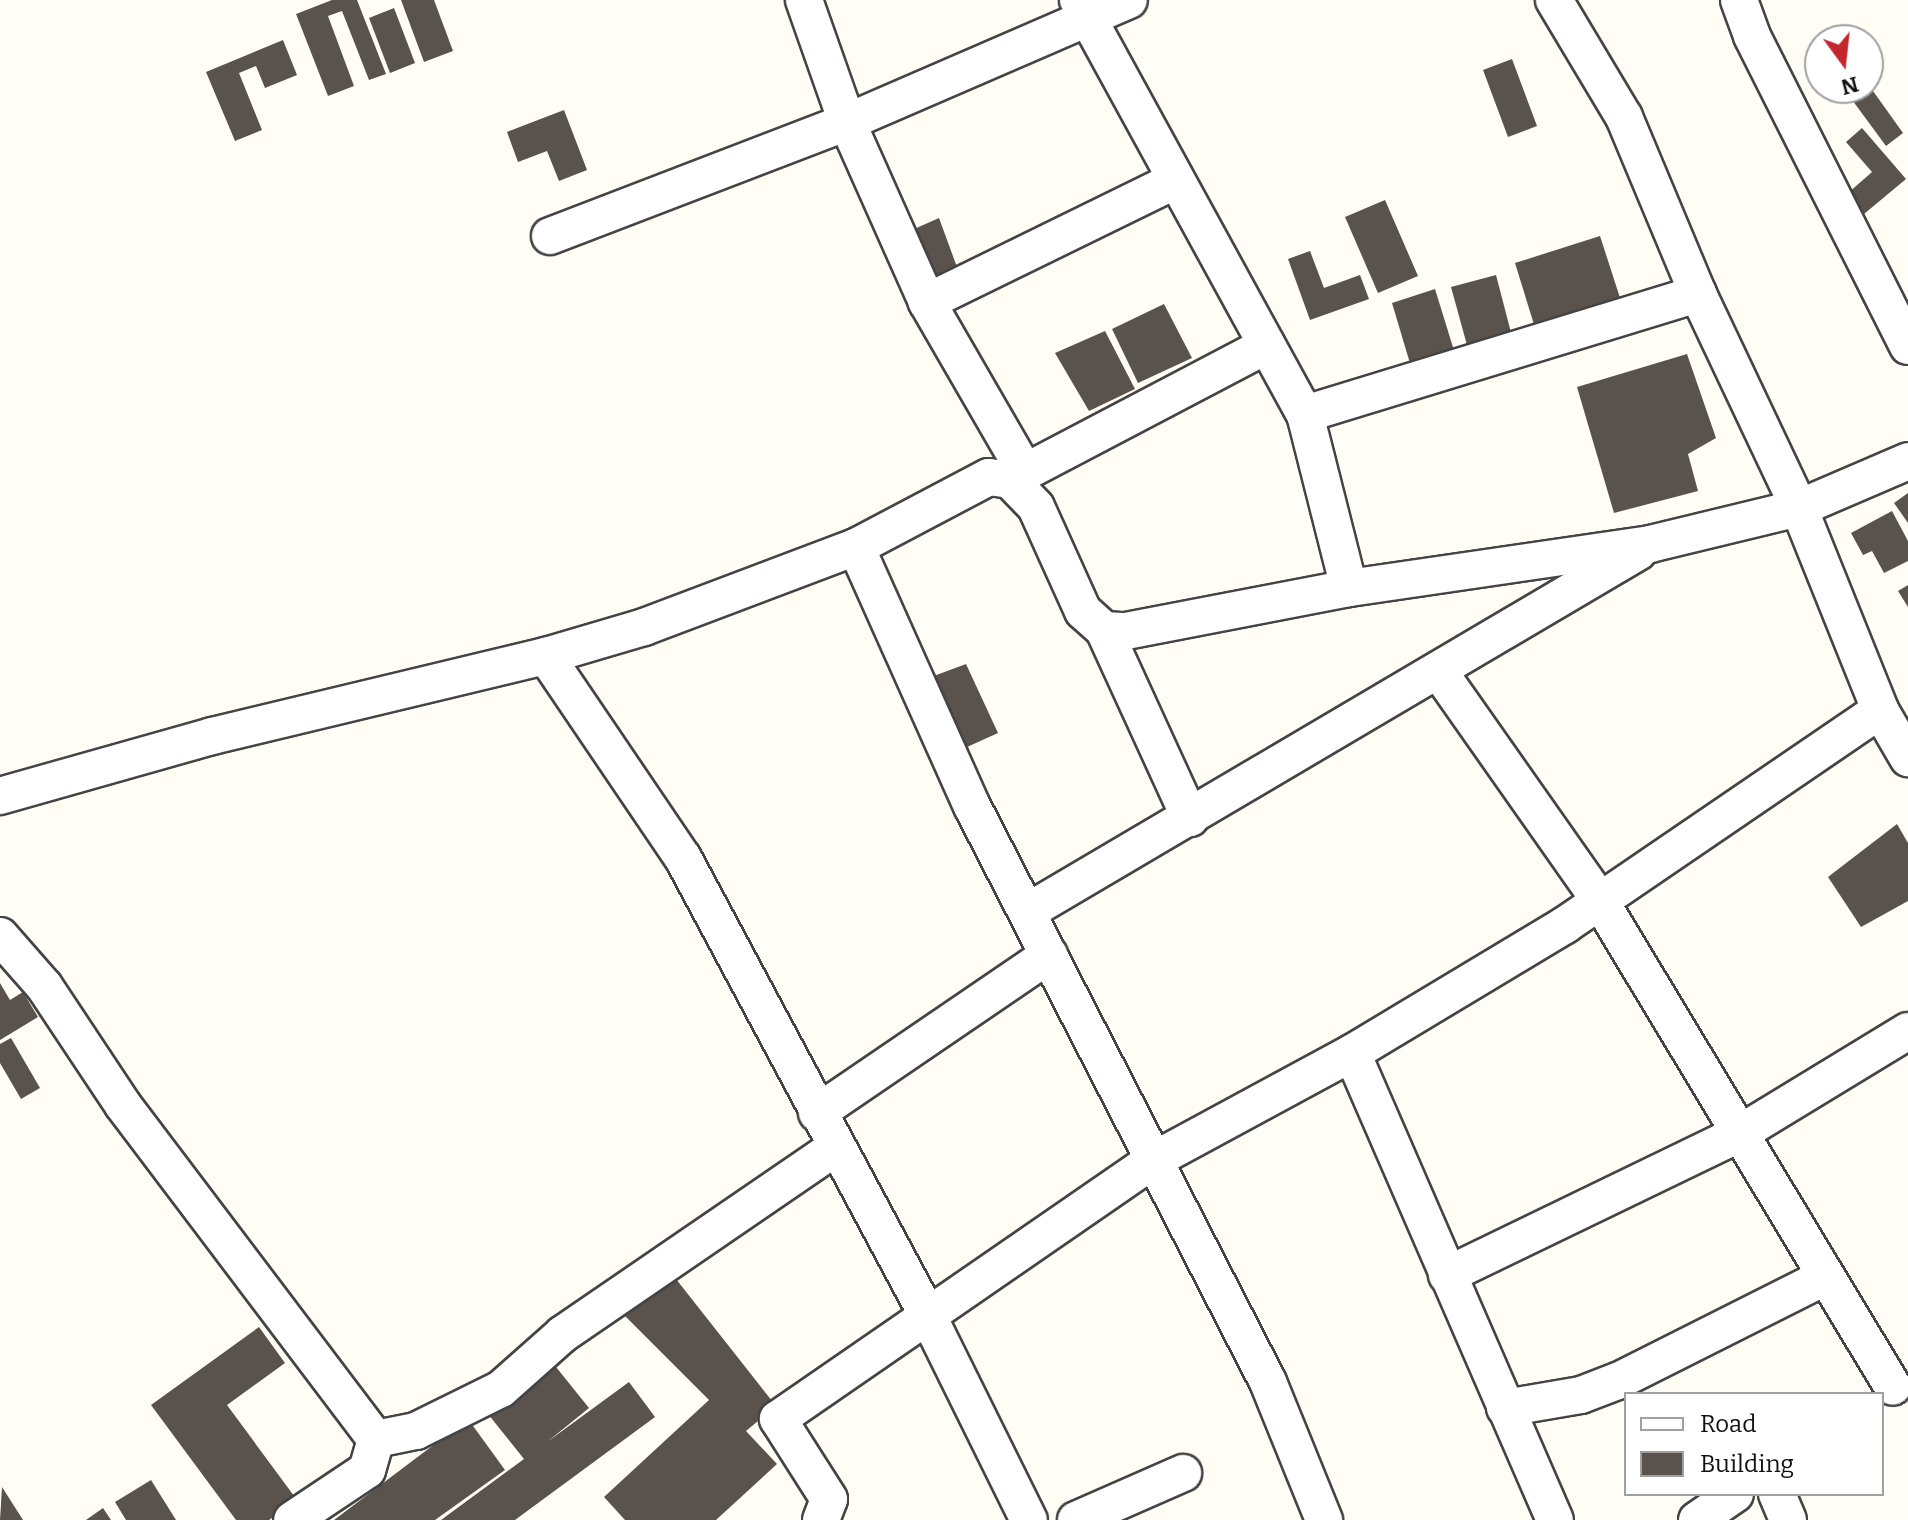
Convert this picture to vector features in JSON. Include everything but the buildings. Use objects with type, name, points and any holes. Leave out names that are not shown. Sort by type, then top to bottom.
[{"type":"street","points":[[804,0],[847,122],[927,302],[1036,507],[1083,611],[1104,630],[1190,818]]},
{"type":"street","points":[[550,236],[847,122],[1082,9],[1129,0]]},
{"type":"street","points":[[1554,0],[1624,117],[1698,294],[1799,508],[1880,710],[1908,758]]},
{"type":"street","points":[[1739,0],[1752,36],[1908,346]]},
{"type":"street","points":[[1082,9],[1305,414],[1349,588]]},
{"type":"street","points":[[927,302],[1176,180]]},
{"type":"street","points":[[1305,414],[1698,294]]},
{"type":"street","points":[[8,783],[546,656],[644,627],[856,547],[989,477],[1018,476],[1267,345]]},
{"type":"street","points":[[1104,630],[1201,619],[1349,588],[1650,544],[1799,508],[1908,461]]},
{"type":"street","points":[[1027,912],[1440,673],[1650,544]]},
{"type":"street","points":[[856,547],[972,806],[1268,1382],[1324,1520]]},
{"type":"street","points":[[546,656],[683,858],[835,1148],[929,1318],[1029,1520]]},
{"type":"street","points":[[1440,673],[1600,901],[1737,1135],[1894,1386]]},
{"type":"street","points":[[834,1513],[778,1419],[929,1318],[1154,1160],[1352,1053],[1600,901],[1880,710]]},
{"type":"street","points":[[0,936],[44,986],[123,1105],[376,1439]]},
{"type":"street","points":[[817,1113],[1049,955]]},
{"type":"street","points":[[1447,1275],[1737,1135],[1908,1031]]},
{"type":"street","points":[[1352,1053],[1555,1520]]},
{"type":"street","points":[[376,1439],[416,1431],[501,1389],[563,1334],[835,1148]]},
{"type":"street","points":[[1505,1408],[1581,1395],[1618,1381],[1825,1277]]},
{"type":"street","points":[[292,1520],[367,1470],[376,1439]]},
{"type":"street","points":[[1076,1520],[1183,1473]]},
{"type":"street","points":[[1697,1520],[1732,1496]]},
{"type":"street","points":[[1778,1496],[1788,1520]]}]
